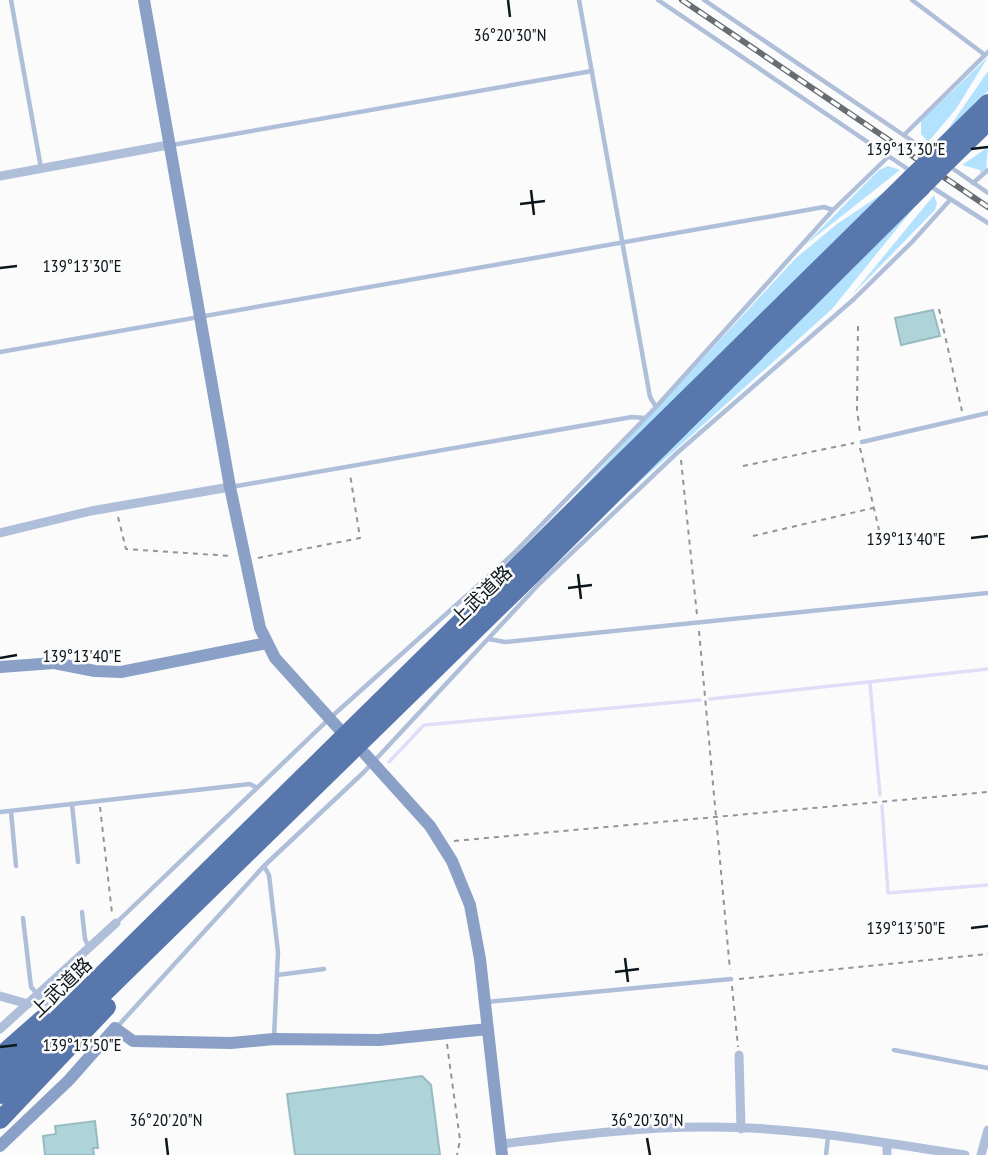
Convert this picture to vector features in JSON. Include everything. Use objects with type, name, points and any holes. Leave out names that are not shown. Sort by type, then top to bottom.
[{"type":"highway","name":"上武道路","points":[[0,1095],[188,902],[945,155],[988,103]]},
{"type":"highway","name":"上武道路","points":[[945,155],[988,122]]},
{"type":"highway","name":"上武道路","points":[[0,1075],[188,902]]},
{"type":"highway","points":[[0,1056],[188,902]]},
{"type":"highway","points":[[0,1120],[143,968],[188,902]]},
{"type":"street","points":[[144,0],[230,487],[258,618],[267,643],[287,673],[340,730]]},
{"type":"street","points":[[0,176],[168,145]]},
{"type":"street","points":[[0,533],[116,506],[230,487]]},
{"type":"street","points":[[0,667],[43,662],[121,671],[267,643]]},
{"type":"street","points":[[369,758],[417,808],[443,845],[470,905],[485,1002],[502,1150],[654,1128],[741,1129],[828,1135],[965,1155]]},
{"type":"street","points":[[0,1029],[116,923]]},
{"type":"street","points":[[0,996],[28,1004]]},
{"type":"street","points":[[0,1146],[69,1080],[115,1028],[133,1041],[231,1043],[274,1039],[379,1040],[488,1029]]},
{"type":"street","points":[[739,1055],[741,1129]]},
{"type":"street","points":[[981,1155],[988,1130]]},
{"type":"street","points":[[887,1143],[887,1155]]},
{"type":"lane","points":[[10,0],[42,169]]},
{"type":"lane","points":[[579,0],[650,397],[656,407]]},
{"type":"lane","points":[[658,0],[950,200],[988,223]]},
{"type":"lane","points":[[704,0],[988,193]]},
{"type":"lane","points":[[904,135],[986,53],[912,0]]},
{"type":"lane","points":[[168,145],[592,71]]},
{"type":"lane","points":[[115,1028],[264,866],[489,639],[527,569],[645,418],[833,209],[889,156]]},
{"type":"lane","points":[[973,183],[988,170]]},
{"type":"lane","points":[[116,923],[329,719],[678,452],[854,299],[950,200]]},
{"type":"lane","points":[[0,352],[824,207],[833,209]]},
{"type":"lane","points":[[862,442],[988,413]]},
{"type":"lane","points":[[230,487],[632,417],[645,418]]},
{"type":"lane","points":[[489,639],[505,642],[698,625],[988,593]]},
{"type":"lane","points":[[0,812],[250,784],[257,788]]},
{"type":"lane","points":[[72,804],[78,862]]},
{"type":"lane","points":[[10,811],[16,866]]},
{"type":"lane","points":[[264,866],[269,875],[278,943],[274,1039]]},
{"type":"lane","points":[[82,912],[85,939],[90,949]]},
{"type":"lane","points":[[23,918],[31,987],[49,1007]]},
{"type":"lane","points":[[277,975],[324,969]]},
{"type":"lane","points":[[485,1002],[731,979]]},
{"type":"lane","points":[[84,1041],[93,1052]]},
{"type":"lane","points":[[894,1050],[988,1068]]},
{"type":"lane","points":[[826,1155],[828,1135]]},
{"type":"path","points":[[939,309],[964,418]]},
{"type":"path","points":[[858,326],[857,409],[862,442],[859,447],[879,530]]},
{"type":"path","points":[[743,466],[862,442]]},
{"type":"path","points":[[678,452],[684,472],[739,1055]]},
{"type":"path","points":[[753,536],[874,508]]},
{"type":"path","points":[[443,845],[715,816],[988,792]]},
{"type":"path","points":[[99,802],[112,915],[116,923]]},
{"type":"path","points":[[731,979],[988,954]]},
{"type":"path","points":[[447,1043],[460,1140],[457,1155]]},
{"type":"shaded area","points":[[988,57],[956,109],[928,142],[921,134],[921,121]]},
{"type":"shaded area","points":[[988,71],[988,91],[946,132]]},
{"type":"shaded area","points":[[988,147],[986,169],[980,173],[980,170],[962,165]]},
{"type":"shaded area","points":[[888,166],[900,170],[805,245],[879,170]]},
{"type":"shaded area","points":[[889,189],[574,500],[572,499],[796,258],[837,224]]},
{"type":"shaded area","points":[[934,195],[937,204],[935,210],[851,296]]},
{"type":"shaded area","points":[[916,205],[832,309],[585,531]]},
{"type":"building","points":[[933,310],[940,336],[901,345],[895,318]]},
{"type":"building","points":[[422,1076],[431,1085],[440,1155],[295,1155],[287,1094]]},
{"type":"building","points":[[95,1121],[98,1148],[93,1148],[94,1155],[45,1155],[43,1136],[56,1134],[55,1126]]},
{"type":"waterway","points":[[710,699],[988,669]]},
{"type":"waterway","points":[[870,684],[880,795]]},
{"type":"waterway","points":[[389,762],[424,725],[700,700]]},
{"type":"waterway","points":[[882,806],[888,893],[988,885]]},
{"type":"railway","points":[[682,0],[988,207]]}]
